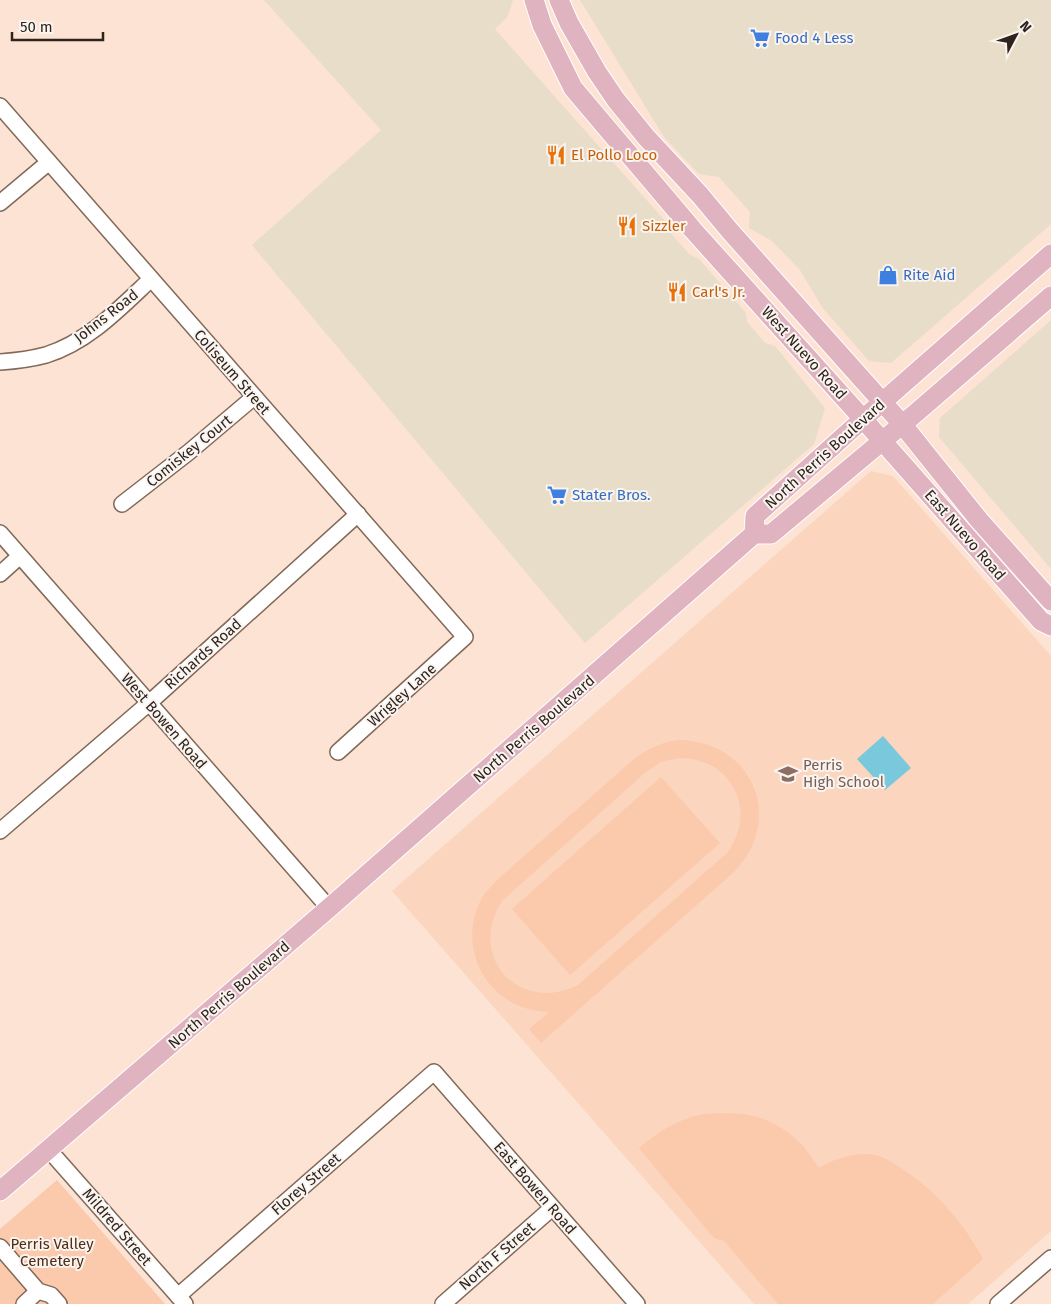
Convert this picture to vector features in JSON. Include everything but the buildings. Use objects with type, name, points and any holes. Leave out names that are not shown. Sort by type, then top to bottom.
[{"type":"main road","name":"West Nuevo Road","points":[[534,0],[542,25],[573,88],[697,235],[882,441]]},
{"type":"main road","name":"West Nuevo Road","points":[[559,0],[569,23],[616,100],[646,137],[700,195],[902,424]]},
{"type":"main road","points":[[573,88],[581,84],[592,86],[617,121],[632,134],[646,137]]},
{"type":"main road","name":"North Perris Boulevard","points":[[754,534],[755,516],[1051,254]]},
{"type":"main road","name":"North Perris Boulevard","points":[[0,1192],[330,908],[754,534],[772,534],[1051,296]]},
{"type":"main road","name":"East Nuevo Road","points":[[902,424],[979,520],[1051,601]]},
{"type":"main road","name":"East Nuevo Road","points":[[882,441],[1041,621],[1051,626]]},
{"type":"street","name":"Coliseum Street","points":[[0,106],[466,637]]},
{"type":"street","points":[[0,203],[49,162]]},
{"type":"street","name":"Johns Road","points":[[0,362],[22,360],[47,354],[74,342],[112,315],[151,279]]},
{"type":"street","name":"Comiskey Court","points":[[122,504],[189,452],[254,397]]},
{"type":"street","name":"Richards Road","points":[[0,831],[149,703],[358,514]]},
{"type":"street","name":"West Bowen Road","points":[[0,533],[330,908]]},
{"type":"street","points":[[0,574],[20,556]]},
{"type":"street","name":"Wrigley Lane","points":[[338,752],[466,637]]},
{"type":"street","name":"East Bowen Road","points":[[434,1072],[636,1304]]},
{"type":"street","name":"Florey Street","points":[[182,1300],[434,1072]]},
{"type":"street","name":"Mildred Street","points":[[49,1150],[182,1300]]},
{"type":"street","name":"North F Street","points":[[442,1304],[552,1208]]},
{"type":"street","points":[[0,1247],[38,1291],[51,1295],[59,1304]]},
{"type":"street","points":[[998,1304],[1051,1258]]},
{"type":"street","points":[[24,1304],[38,1291]]},
{"type":"shaded area","points":[[264,0],[513,0],[508,16],[495,29],[666,222],[668,230],[689,254],[699,259],[746,313],[747,322],[765,343],[775,346],[825,408],[814,444],[585,643],[252,245],[381,130]]},
{"type":"shaded area","points":[[580,0],[1051,0],[1051,224],[891,363],[869,361],[822,307],[800,270],[772,241],[749,228],[750,212],[719,177],[699,174],[664,137]]},
{"type":"shaded area","points":[[1051,320],[1051,569],[939,437],[940,418]]},
{"type":"shaded area","name":"Perris High School","points":[[871,471],[893,476],[1051,656],[1051,1231],[968,1304],[754,1304],[392,891]]},
{"type":"green space","points":[[677,740],[703,743],[725,753],[742,768],[753,786],[759,807],[758,829],[750,851],[734,872],[541,1043],[529,1029],[549,1012],[527,1009],[508,1000],[496,991],[480,968],[472,940],[476,912],[484,895],[497,880],[634,759],[654,747]],"holes":[[[678,758],[697,760],[712,766],[725,776],[734,789],[739,803],[740,819],[737,836],[728,852],[578,985],[556,992],[536,992],[518,986],[504,974],[494,959],[490,941],[493,921],[503,900],[646,772],[661,762]]]},
{"type":"green space","points":[[661,777],[720,843],[570,975],[512,909]]},
{"type":"green space","points":[[702,1114],[750,1115],[779,1127],[800,1143],[819,1168],[842,1158],[859,1154],[876,1155],[889,1160],[914,1177],[937,1197],[958,1220],[983,1259],[933,1304],[778,1304],[724,1241],[714,1238],[639,1148],[660,1132],[682,1120]]},
{"type":"green space","name":"Perris Valley Cemetery","points":[[57,1180],[165,1304],[0,1304],[0,1229]]},
{"type":"water","points":[[883,736],[911,768],[885,790],[857,759]]},
{"type":"place","name":"Food 4 Less","points":[[760,38]]},
{"type":"place","name":"El Pollo Loco","points":[[556,155]]},
{"type":"place","name":"Sizzler","points":[[627,226]]},
{"type":"place","name":"Rite Aid","points":[[888,275]]},
{"type":"place","name":"Carl's Jr.","points":[[677,292]]},
{"type":"place","name":"Stater Bros.","points":[[557,495]]},
{"type":"place","name":"Perris High School","points":[[788,774]]}]
